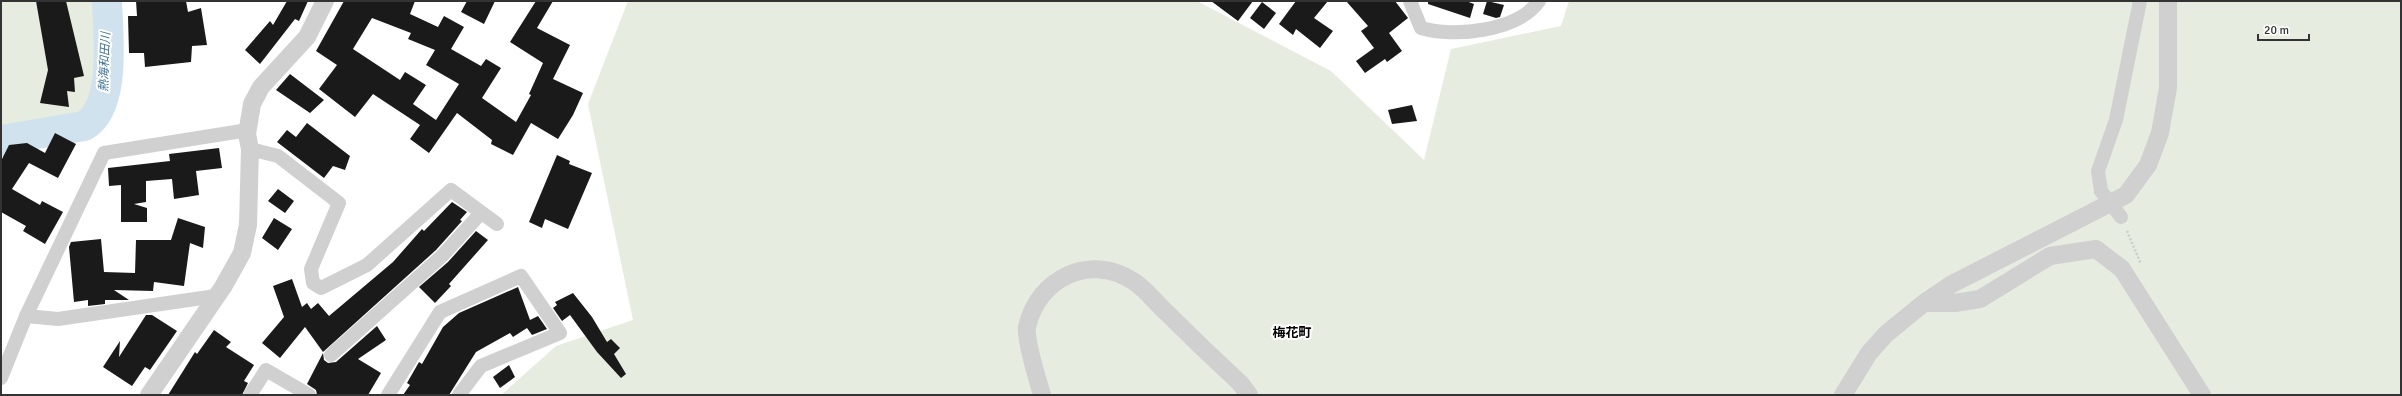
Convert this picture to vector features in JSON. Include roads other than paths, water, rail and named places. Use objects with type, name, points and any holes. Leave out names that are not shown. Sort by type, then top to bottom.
[{"type":"street","points":[[149,395],[216,296],[242,253],[248,225],[250,149],[248,130],[252,104],[261,87],[307,37],[325,1]]},
{"type":"street","points":[[1410,1],[1421,28],[1434,32],[1484,30],[1532,11],[1539,1]]},
{"type":"street","points":[[2121,217],[2101,191],[2098,171],[2116,120],[2140,1]]},
{"type":"street","points":[[1843,395],[1869,353],[1886,334],[1924,303],[1952,284],[2126,195],[2148,165],[2160,133],[2168,88],[2168,1]]},
{"type":"street","points":[[1,378],[26,316],[104,153],[248,130]]},
{"type":"street","points":[[250,149],[278,156],[338,203],[311,270],[313,283],[321,288],[367,265],[451,190],[497,224]]},
{"type":"street","points":[[331,355],[442,256],[481,213]]},
{"type":"street","points":[[1924,303],[1955,303],[1980,299],[2050,256],[2096,249],[2122,269],[2202,395]]},
{"type":"street","points":[[1042,395],[1027,328],[1034,306],[1045,291],[1062,276],[1082,270],[1109,271],[1132,280],[1240,383],[1249,395]]},
{"type":"street","points":[[388,395],[440,312],[521,276],[560,332],[481,366],[459,395]]},
{"type":"street","points":[[26,316],[58,319],[216,296]]},
{"type":"street","points":[[250,395],[266,370],[309,395]]},
{"type":"waterway","name":"熱海和田川","points":[[1,142],[7,139],[84,126],[95,117],[102,104],[108,69],[109,50],[107,1]]},
{"type":"district","name":"梅花町","points":[[1292,333]]}]
